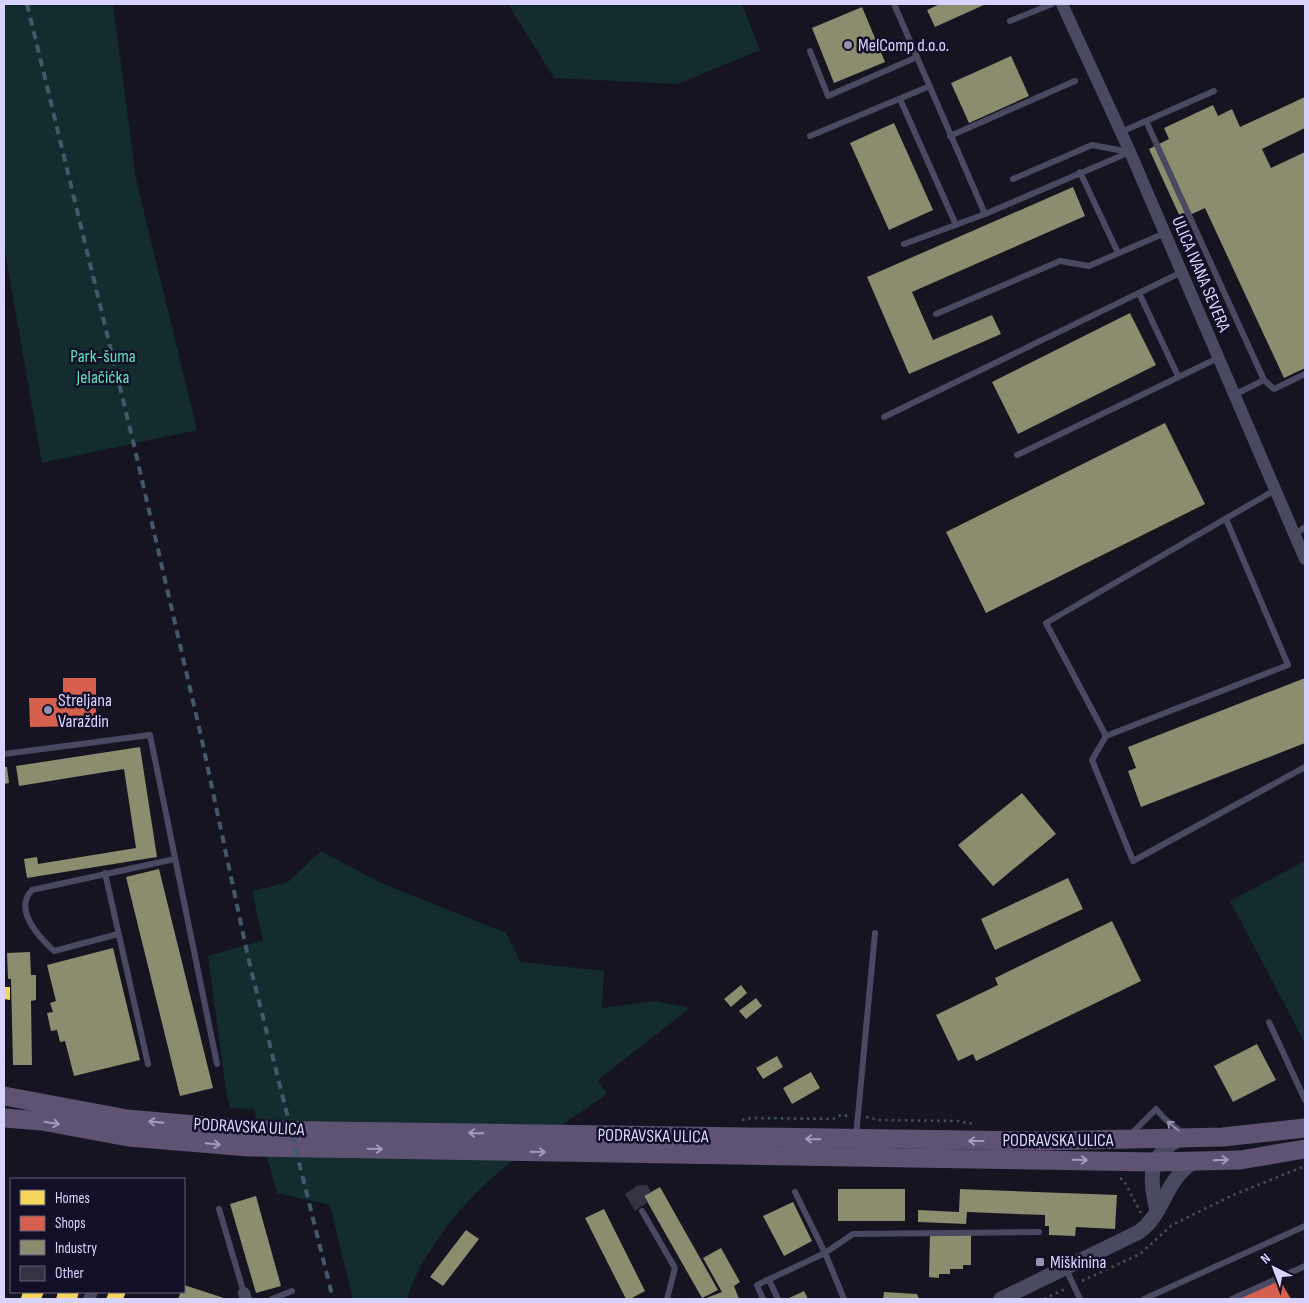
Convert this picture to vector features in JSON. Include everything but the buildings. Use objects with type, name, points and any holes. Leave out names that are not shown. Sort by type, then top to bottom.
[{"type":"main road","name":"PODRAVSKA ULICA","points":[[4,1096],[127,1119],[251,1130],[856,1140],[1124,1140],[1186,1139],[1305,1128]]},
{"type":"main road","name":"PODRAVSKA ULICA","points":[[4,1118],[42,1121],[128,1137],[258,1147],[1155,1162],[1240,1160],[1305,1149]]},
{"type":"street","name":"ULICA IVANA SEVERA","points":[[1062,4],[1130,152],[1305,559]]},
{"type":"street","points":[[1157,1211],[1151,1186],[1151,1175],[1155,1162],[1166,1147],[1186,1139]]},
{"type":"street","points":[[1122,1161],[1143,1176],[1151,1186]]},
{"type":"street","points":[[1001,1299],[1139,1232],[1148,1225],[1157,1211],[1171,1182],[1185,1167],[1195,1161]]},
{"type":"lane","points":[[894,4],[985,214]]},
{"type":"lane","points":[[1010,21],[1052,4]]},
{"type":"lane","points":[[810,51],[828,96],[917,57]]},
{"type":"lane","points":[[950,136],[1075,81]]},
{"type":"lane","points":[[810,136],[930,86]]},
{"type":"lane","points":[[1121,132],[1214,92]]},
{"type":"lane","points":[[900,99],[956,225]]},
{"type":"lane","points":[[1146,121],[1264,380],[1274,389],[1305,374]]},
{"type":"lane","points":[[1013,179],[1092,146],[1130,152]]},
{"type":"lane","points":[[904,244],[985,214],[1130,152]]},
{"type":"lane","points":[[1080,172],[1118,253]]},
{"type":"lane","points":[[936,314],[1060,260],[1089,266],[1164,233]]},
{"type":"lane","points":[[884,417],[1182,272]]},
{"type":"lane","points":[[1139,293],[1178,376]]},
{"type":"lane","points":[[1017,455],[1218,358]]},
{"type":"lane","points":[[1234,395],[1264,380]]},
{"type":"lane","points":[[1106,736],[1046,623],[1275,490]]},
{"type":"lane","points":[[1226,519],[1288,665],[1106,736],[1092,760],[1133,861],[1305,767]]},
{"type":"lane","points":[[1294,535],[1305,526]]},
{"type":"lane","points":[[4,754],[150,735],[217,1064]]},
{"type":"lane","points":[[118,934],[54,951],[44,941],[26,916],[24,904],[32,890],[105,872],[175,859]]},
{"type":"lane","points":[[105,872],[148,1064]]},
{"type":"lane","points":[[856,1140],[875,933]]},
{"type":"lane","points":[[1269,1022],[1305,1100]]},
{"type":"lane","points":[[1124,1140],[1145,1123],[1156,1109],[1186,1139]]},
{"type":"lane","points":[[795,1192],[825,1253],[844,1299]]},
{"type":"lane","points":[[219,1209],[245,1296]]},
{"type":"lane","points":[[642,1211],[674,1268],[667,1299]]},
{"type":"lane","points":[[1144,1299],[1159,1296],[1305,1226]]},
{"type":"lane","points":[[763,1299],[757,1285],[825,1253],[854,1234],[1039,1232]]},
{"type":"lane","points":[[1232,1299],[1305,1266]]},
{"type":"lane","points":[[1066,1269],[1080,1299]]},
{"type":"lane","points":[[769,1280],[778,1299]]},
{"type":"lane","points":[[272,1299],[292,1291]]},
{"type":"path","points":[[734,1123],[751,1118],[833,1119],[841,1116],[857,1116],[874,1117],[880,1120],[966,1121],[980,1126]]},
{"type":"path","points":[[1044,1299],[1140,1254],[1172,1225],[1233,1195],[1305,1166]]},
{"type":"green space","name":"Park-šuma Jelačićka","points":[[4,4],[113,4],[136,179],[197,430],[42,463],[4,245]]},
{"type":"green space","points":[[508,4],[742,4],[760,50],[678,84],[554,78]]},
{"type":"green space","points":[[321,851],[381,883],[506,933],[521,962],[604,971],[602,1008],[655,1001],[690,1008],[598,1080],[607,1094],[512,1161],[470,1199],[434,1245],[415,1278],[407,1299],[353,1299],[330,1205],[277,1193],[254,1109],[230,1108],[226,1091],[208,956],[263,940],[252,891],[288,882]]},
{"type":"green space","points":[[1305,861],[1305,1043],[1230,901]]},
{"type":"railway","points":[[27,4],[133,441],[201,736],[248,957],[333,1299]]},
{"type":"place","name":"MelComp d.o.o.","points":[[848,45]]},
{"type":"place","name":"Streljana Varaždin","points":[[48,710]]},
{"type":"place","name":"Miškinina","points":[[1040,1262]]}]
